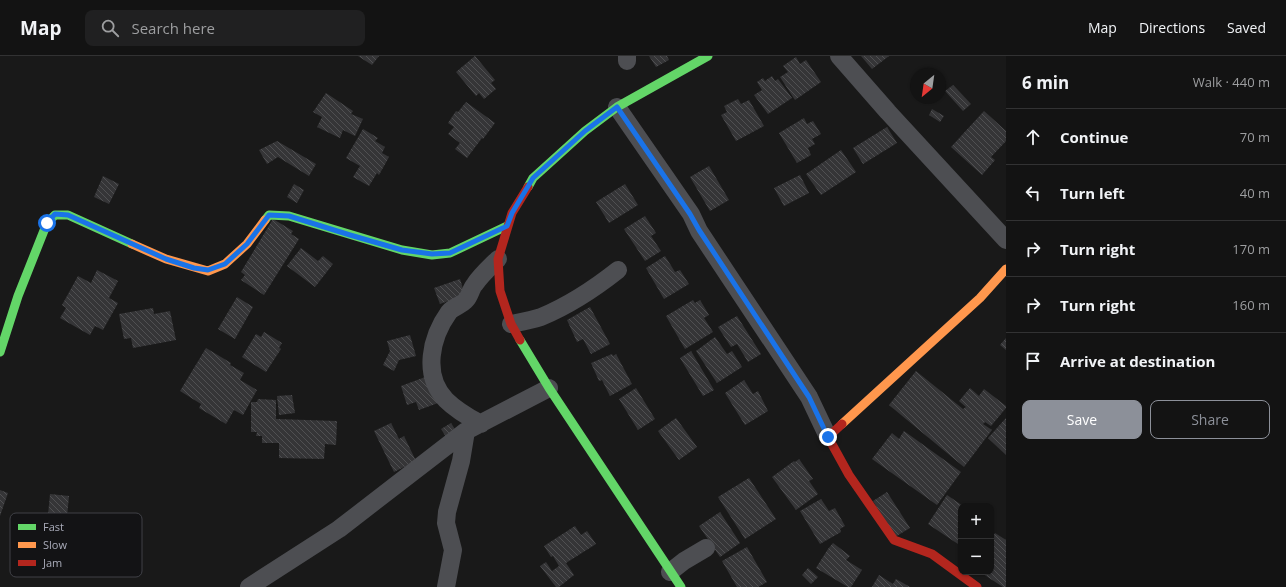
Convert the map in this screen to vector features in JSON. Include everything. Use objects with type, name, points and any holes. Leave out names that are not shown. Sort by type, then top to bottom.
[{"type":"street","points":[[681,587],[549,388],[511,324],[500,291],[498,259],[512,213],[533,178],[585,131],[617,107],[708,56]]},
{"type":"street","points":[[838,56],[1006,240]]},
{"type":"street","points":[[617,107],[690,214],[809,397],[828,437],[850,475],[894,540],[932,554],[977,587]]},
{"type":"street","points":[[0,352],[18,296],[47,223],[55,214],[68,215],[166,259],[194,268],[208,270],[225,264],[247,244],[269,215],[289,216],[402,250],[432,254],[450,253],[507,226]]},
{"type":"street","points":[[474,428],[460,412],[445,400],[437,389],[432,372],[432,355],[439,330],[450,310],[466,300],[474,284],[498,259]]},
{"type":"street","points":[[828,437],[980,298],[1006,269]]},
{"type":"street","points":[[511,324],[540,317],[571,303],[618,270]]},
{"type":"street","points":[[249,587],[339,529],[474,428],[549,388]]},
{"type":"street","points":[[446,587],[453,550],[446,523],[447,512],[461,461],[474,428]]},
{"type":"street","points":[[670,572],[684,561],[706,548]]},
{"type":"building","points":[[358,56],[379,56],[372,65]]},
{"type":"building","points":[[475,56],[495,80],[491,83],[496,89],[484,99],[479,93],[476,96],[456,72]]},
{"type":"building","points":[[649,56],[667,56],[669,60],[656,67]]},
{"type":"building","points":[[861,56],[889,56],[872,69]]},
{"type":"building","points":[[796,57],[800,64],[806,60],[821,82],[795,100],[780,77],[788,72],[783,66]]},
{"type":"building","points":[[772,76],[775,81],[778,79],[792,98],[768,114],[754,95],[762,90],[757,82],[763,78],[765,81]]},
{"type":"building","points":[[953,85],[971,104],[963,111],[946,90]]},
{"type":"building","points":[[326,93],[353,111],[351,114],[363,119],[355,136],[343,130],[340,138],[317,127],[322,117],[313,112]]},
{"type":"building","points":[[738,99],[741,104],[749,100],[764,126],[736,141],[721,115],[727,112],[724,106]]},
{"type":"building","points":[[466,102],[495,123],[467,158],[455,149],[460,143],[448,134],[454,127],[448,123],[456,111],[458,112]]},
{"type":"building","points":[[932,109],[944,116],[940,122],[929,115]]},
{"type":"building","points":[[984,111],[1006,131],[1006,141],[991,157],[995,160],[982,175],[951,147]]},
{"type":"building","points":[[804,118],[807,124],[813,121],[821,134],[812,139],[815,144],[808,148],[811,155],[797,163],[779,133]]},
{"type":"building","points":[[887,127],[897,143],[863,164],[853,148]]},
{"type":"building","points":[[363,129],[378,138],[375,141],[385,147],[382,153],[389,157],[379,175],[377,173],[369,186],[353,177],[360,166],[346,158]]},
{"type":"building","points":[[277,141],[316,164],[309,176],[278,157],[267,164],[259,150]]},
{"type":"building","points":[[841,150],[856,172],[821,195],[806,174]]},
{"type":"building","points":[[709,166],[729,200],[710,211],[690,177]]},
{"type":"building","points":[[800,175],[809,193],[784,206],[774,188]]},
{"type":"building","points":[[103,176],[119,184],[109,204],[94,197]]},
{"type":"building","points":[[294,184],[304,190],[297,203],[287,197]]},
{"type":"building","points":[[625,184],[638,205],[609,223],[596,202]]},
{"type":"building","points":[[645,216],[656,233],[651,236],[661,251],[645,261],[624,229]]},
{"type":"building","points":[[273,219],[293,231],[291,234],[299,239],[264,295],[241,280],[245,275],[241,272]]},
{"type":"building","points":[[301,248],[318,261],[323,256],[333,264],[315,287],[287,266]]},
{"type":"building","points":[[665,256],[675,272],[680,270],[689,284],[664,299],[646,268]]},
{"type":"building","points":[[97,270],[118,281],[109,298],[118,303],[103,330],[95,326],[90,335],[60,318],[66,308],[62,305],[78,276],[91,283]]},
{"type":"building","points":[[460,279],[465,295],[440,304],[434,288]]},
{"type":"building","points":[[237,297],[253,307],[235,339],[218,329]]},
{"type":"building","points":[[693,300],[695,303],[700,300],[709,315],[704,318],[713,332],[685,349],[666,316]]},
{"type":"building","points":[[590,307],[610,344],[591,354],[583,339],[577,342],[567,320]]},
{"type":"building","points":[[153,308],[154,314],[170,311],[176,340],[133,348],[131,338],[124,339],[119,314]]},
{"type":"building","points":[[737,316],[761,354],[748,362],[737,344],[731,347],[718,327]]},
{"type":"building","points":[[264,332],[282,343],[279,348],[281,349],[266,372],[242,357],[256,334],[261,337]]},
{"type":"building","points":[[410,335],[416,356],[399,360],[394,371],[383,365],[390,351],[387,341]]},
{"type":"building","points":[[715,337],[727,354],[732,351],[742,367],[717,383],[696,351]]},
{"type":"building","points":[[1006,338],[1006,350],[1000,345]]},
{"type":"building","points":[[206,348],[231,363],[230,365],[244,373],[240,380],[257,390],[243,415],[234,410],[226,424],[199,408],[201,404],[180,391]]},
{"type":"building","points":[[691,351],[714,390],[703,396],[680,358]]},
{"type":"building","points":[[612,354],[613,356],[616,354],[632,384],[610,396],[602,380],[599,381],[591,363]]},
{"type":"building","points":[[916,371],[963,409],[966,407],[959,401],[970,388],[979,396],[984,389],[1006,406],[991,426],[985,422],[983,424],[992,430],[964,467],[889,405]]},
{"type":"building","points":[[428,376],[438,403],[419,410],[416,402],[407,405],[401,386]]},
{"type":"building","points":[[744,380],[753,394],[758,391],[768,411],[745,425],[725,393]]},
{"type":"building","points":[[636,388],[655,419],[638,430],[619,399]]},
{"type":"building","points":[[292,395],[295,413],[279,415],[277,396]]},
{"type":"building","points":[[258,399],[276,400],[276,419],[337,421],[336,445],[325,444],[324,459],[279,458],[279,443],[262,443],[262,436],[256,436],[257,432],[251,432],[251,402],[257,402]]},
{"type":"building","points":[[676,418],[697,447],[679,460],[658,431]]},
{"type":"building","points":[[1006,418],[1006,455],[988,438]]},
{"type":"building","points":[[391,423],[399,439],[404,436],[416,461],[394,472],[374,431]]},
{"type":"building","points":[[451,423],[458,434],[448,440],[441,429]]},
{"type":"building","points":[[904,431],[961,472],[937,505],[872,459],[892,433],[899,439]]},
{"type":"building","points":[[799,459],[813,479],[809,481],[818,494],[796,510],[772,477]]},
{"type":"building","points":[[749,478],[776,519],[745,539],[718,497]]},
{"type":"building","points":[[0,490],[8,493],[0,516]]},
{"type":"building","points":[[887,492],[910,528],[895,537],[873,501]]},
{"type":"building","points":[[50,494],[69,496],[67,513],[48,513]]},
{"type":"building","points":[[947,495],[959,503],[958,544],[928,524]]},
{"type":"building","points":[[821,499],[829,511],[835,508],[845,526],[840,529],[841,532],[820,544],[800,511]]},
{"type":"building","points":[[720,512],[740,543],[720,557],[699,526]]},
{"type":"building","points":[[575,526],[581,535],[587,531],[596,544],[566,563],[574,575],[559,587],[556,587],[540,566],[546,562],[552,571],[559,566],[544,546]]},
{"type":"building","points":[[995,533],[1006,540],[1006,587],[1003,587],[985,575],[994,575]]},
{"type":"building","points":[[833,543],[850,556],[846,560],[862,570],[851,587],[848,587],[816,568]]},
{"type":"building","points":[[747,547],[767,582],[758,587],[737,587],[722,561]]},
{"type":"building","points":[[808,568],[818,577],[811,584],[802,575]]},
{"type":"building","points":[[879,575],[893,584],[896,579],[910,587],[872,587]]},
{"type":"traffic: fast","points":[[528,187],[533,178],[585,131],[617,107],[708,56]]},
{"type":"traffic: fast","points":[[0,352],[18,296],[47,223],[55,215],[68,215],[132,244]]},
{"type":"traffic: fast","points":[[265,220],[269,215],[289,216],[402,250],[432,255],[450,253],[507,226]]},
{"type":"traffic: fast","points":[[520,340],[549,388],[681,587]]},
{"type":"traffic: slow","points":[[132,244],[166,259],[208,271],[225,264],[247,244],[265,220]]},
{"type":"traffic: slow","points":[[842,424],[980,298],[1006,269]]},
{"type":"traffic: jam","points":[[520,340],[511,324],[500,291],[498,259],[512,213],[528,187]]},
{"type":"traffic: jam","points":[[842,424],[828,437],[849,475],[894,540],[932,554],[977,587]]},
{"type":"route","points":[[47,223],[55,214],[68,215],[166,259],[194,268],[208,270],[225,264],[247,244],[269,215],[289,216],[402,250],[432,254],[450,253],[507,226],[512,213],[533,178],[585,131],[617,107],[690,214],[809,397],[828,437]]}]
